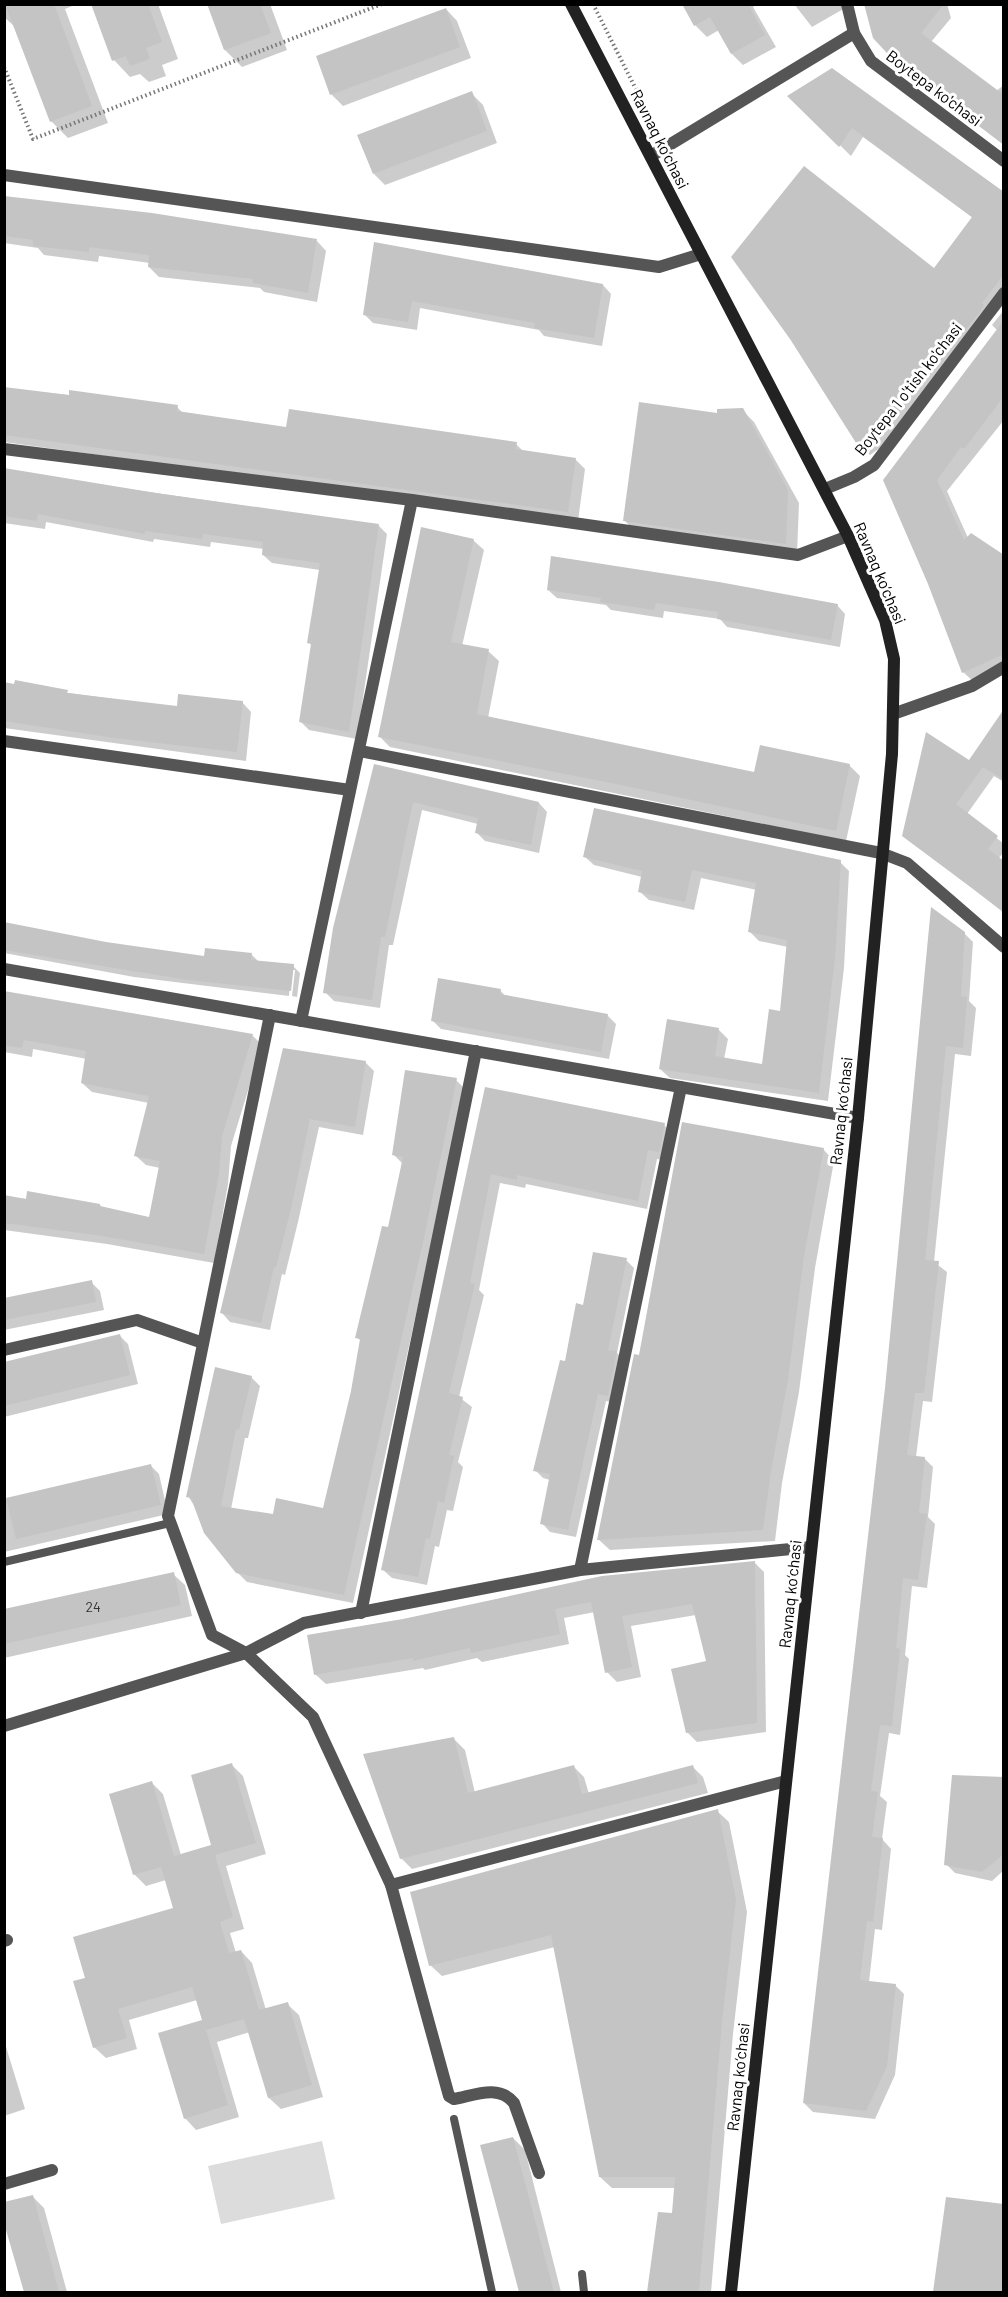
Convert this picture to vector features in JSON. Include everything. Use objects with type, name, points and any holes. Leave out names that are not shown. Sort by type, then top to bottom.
[{"type":"street","name":"Ravnaq ko‘chasi","points":[[571,4],[825,489],[885,620],[894,659],[892,754],[858,1118],[731,2292]]},
{"type":"street","name":"Boytepa ko'chasi","points":[[847,4],[854,33],[871,61],[1004,161]]},
{"type":"street","points":[[651,156],[854,33]]},
{"type":"street","points":[[4,175],[659,267],[701,254]]},
{"type":"street","name":"Boytepa 1 o'tish ko'chasi","points":[[825,489],[854,477],[874,465],[1004,293]]},
{"type":"street","points":[[4,449],[412,500],[798,555],[848,536]]},
{"type":"street","points":[[301,1021],[412,500]]},
{"type":"street","points":[[893,714],[972,686],[1004,667]]},
{"type":"street","points":[[4,741],[350,790]]},
{"type":"street","points":[[360,751],[881,853],[907,863],[1004,947]]},
{"type":"street","points":[[4,969],[858,1118]]},
{"type":"street","points":[[270,1015],[168,1516],[212,1635],[246,1653],[313,1717],[391,1885],[449,2096],[454,2099],[495,2091],[509,2097],[514,2103],[538,2173]]},
{"type":"street","points":[[361,1613],[476,1051]]},
{"type":"street","points":[[580,1570],[681,1087]]},
{"type":"street","points":[[4,1350],[137,1320],[203,1343]]},
{"type":"street","points":[[4,1726],[246,1653],[304,1623],[580,1570],[811,1547]]},
{"type":"street","points":[[391,1885],[786,1781]]},
{"type":"street","points":[[4,2184],[52,2170]]},
{"type":"lane","points":[[4,1562],[170,1523]]},
{"type":"lane","points":[[454,2119],[492,2292]]},
{"type":"lane","points":[[582,2274],[584,2292]]},
{"type":"path","points":[[363,4],[366,11]]},
{"type":"path","points":[[4,67],[33,139],[382,4]]},
{"type":"path","points":[[594,4],[665,148]]},
{"type":"shaded area","points":[[322,2141],[335,2199],[221,2224],[208,2166]]},
{"type":"building","points":[[5,4],[54,4],[92,106],[50,122]]},
{"type":"building","points":[[91,4],[148,4],[162,42],[146,48],[150,59],[130,66],[126,56],[112,61]]},
{"type":"building","points":[[207,4],[260,4],[271,33],[224,50]]},
{"type":"building","points":[[682,4],[748,4],[765,35],[731,54],[710,17],[694,26]]},
{"type":"building","points":[[864,4],[944,4],[921,33],[1004,95],[1004,145],[897,64],[873,38]]},
{"type":"building","points":[[446,8],[460,47],[330,95],[316,56]]},
{"type":"building","points":[[832,68],[1004,192],[1004,274],[982,303],[984,305],[980,312],[890,423],[858,446],[790,339],[731,257],[804,166],[934,268],[972,217],[852,128],[839,147],[787,96]]},
{"type":"building","points":[[472,91],[487,131],[373,174],[357,135]]},
{"type":"building","points":[[4,196],[152,213],[317,239],[308,293],[253,283],[253,279],[148,267],[149,255],[89,247],[89,252],[33,246],[33,240],[4,236]]},
{"type":"building","points":[[374,242],[603,284],[594,338],[534,328],[535,323],[412,301],[408,322],[363,315]]},
{"type":"building","points":[[1004,320],[1004,396],[964,449],[961,447],[937,480],[964,540],[971,533],[1004,555],[1004,654],[962,673],[928,584],[883,480]]},
{"type":"building","points":[[4,387],[69,395],[69,390],[178,405],[177,411],[286,427],[289,409],[517,442],[516,449],[576,458],[568,512],[4,435]]},
{"type":"building","points":[[639,402],[717,413],[717,409],[743,408],[788,490],[786,544],[623,521]]},
{"type":"building","points":[[4,468],[156,493],[379,524],[349,732],[299,722],[311,644],[307,643],[320,563],[262,555],[263,542],[203,534],[202,539],[145,531],[145,534],[38,514],[37,521],[4,516]]},
{"type":"building","points":[[421,527],[474,539],[451,642],[489,649],[477,714],[754,772],[760,745],[850,764],[836,831],[621,785],[378,737]]},
{"type":"building","points":[[551,556],[719,582],[838,604],[831,640],[717,619],[718,612],[656,603],[654,610],[600,602],[601,598],[547,590]]},
{"type":"building","points":[[15,680],[68,690],[67,693],[177,706],[178,694],[243,701],[237,752],[114,738],[4,721],[4,682],[14,684]]},
{"type":"building","points":[[1004,709],[1004,780],[983,767],[956,804],[998,836],[988,849],[1004,861],[1004,912],[902,836],[926,732],[969,760]]},
{"type":"building","points":[[374,764],[539,802],[531,845],[475,833],[478,818],[413,802],[385,937],[381,937],[372,1000],[323,993],[333,928]]},
{"type":"building","points":[[594,808],[841,860],[835,958],[819,1093],[659,1069],[667,1019],[719,1028],[715,1056],[762,1064],[769,1009],[780,1011],[787,940],[748,932],[756,883],[692,870],[685,902],[638,892],[642,871],[583,857]]},
{"type":"building","points":[[931,907],[965,932],[961,996],[967,997],[963,1048],[946,1046],[925,1260],[939,1261],[924,1393],[915,1393],[907,1455],[925,1457],[919,1513],[927,1514],[918,1580],[903,1578],[896,1648],[900,1649],[892,1726],[880,1725],[871,1791],[878,1792],[872,1837],[883,1838],[873,1922],[867,1921],[860,1980],[896,1984],[887,2066],[866,2111],[803,2103],[885,1388]]},
{"type":"building","points":[[4,922],[106,942],[204,956],[205,948],[252,953],[251,960],[294,964],[291,991],[188,980],[4,950]]},
{"type":"building","points":[[438,978],[501,989],[500,994],[608,1014],[601,1052],[431,1021]]},
{"type":"building","points":[[4,991],[253,1034],[222,1136],[219,1174],[204,1254],[96,1235],[4,1223],[4,1195],[26,1199],[27,1191],[100,1204],[100,1206],[149,1217],[160,1161],[134,1156],[149,1096],[81,1083],[86,1051],[24,1040],[22,1048],[4,1045]]},
{"type":"building","points":[[283,1048],[366,1061],[355,1127],[310,1119],[290,1213],[261,1323],[220,1313]]},
{"type":"building","points":[[405,1070],[457,1078],[425,1233],[344,1595],[236,1573],[204,1533],[191,1498],[186,1497],[215,1367],[252,1376],[239,1430],[236,1429],[221,1506],[273,1514],[276,1498],[323,1508],[351,1391],[360,1339],[355,1338],[382,1226],[388,1227],[403,1157],[392,1155]]},
{"type":"building","points":[[485,1087],[665,1123],[659,1152],[648,1150],[638,1201],[517,1175],[517,1180],[491,1174],[470,1283],[475,1284],[449,1393],[463,1397],[449,1455],[454,1456],[444,1503],[438,1501],[430,1539],[426,1538],[418,1577],[381,1570]]},
{"type":"building","points":[[682,1122],[824,1148],[804,1256],[788,1380],[771,1471],[763,1530],[597,1540],[634,1354],[639,1355]]},
{"type":"building","points":[[593,1252],[627,1258],[608,1350],[617,1351],[608,1396],[598,1394],[568,1530],[540,1524],[550,1474],[533,1471],[560,1360],[565,1361],[576,1303],[583,1305]]},
{"type":"building","points":[[92,1280],[96,1302],[4,1320],[4,1298]]},
{"type":"building","points":[[120,1334],[130,1375],[4,1406],[4,1362]]},
{"type":"building","points":[[151,1464],[161,1505],[16,1539],[6,1498]]},
{"type":"building","points":[[755,1561],[757,1723],[686,1733],[671,1669],[706,1661],[692,1604],[622,1616],[632,1667],[605,1673],[591,1602],[555,1609],[560,1634],[471,1653],[470,1648],[413,1661],[413,1658],[314,1675],[307,1635],[403,1619],[602,1576]]},
{"type":"building","points":[[174,1572],[181,1605],[4,1644],[4,1609]]},
{"type":"building","points":[[454,1737],[468,1793],[574,1765],[582,1794],[693,1765],[698,1783],[400,1859],[363,1754]]},
{"type":"building","points":[[232,1763],[256,1843],[215,1855],[233,1917],[220,1922],[229,1953],[241,1950],[259,2010],[288,2002],[312,2085],[268,2098],[244,2019],[206,2030],[228,2105],[184,2119],[158,2033],[202,2020],[192,1987],[118,2009],[127,2038],[93,2048],[73,1981],[85,1978],[73,1937],[173,1908],[161,1867],[133,1875],[109,1794],[152,1781],[174,1856],[211,1845],[191,1775]]},
{"type":"building","points":[[952,1775],[1004,1777],[1004,1854],[982,1872],[944,1865]]},
{"type":"building","points":[[718,1809],[736,1900],[722,2022],[699,2292],[647,2292],[658,2212],[672,2213],[675,2177],[599,2177],[551,1935],[429,1966],[410,1892]]},
{"type":"building","points":[[513,2137],[554,2292],[519,2292],[480,2145]]},
{"type":"building","points":[[33,2195],[59,2292],[24,2292],[4,2223],[4,2202]]},
{"type":"building","points":[[946,2197],[1004,2204],[1004,2292],[933,2292]]}]
